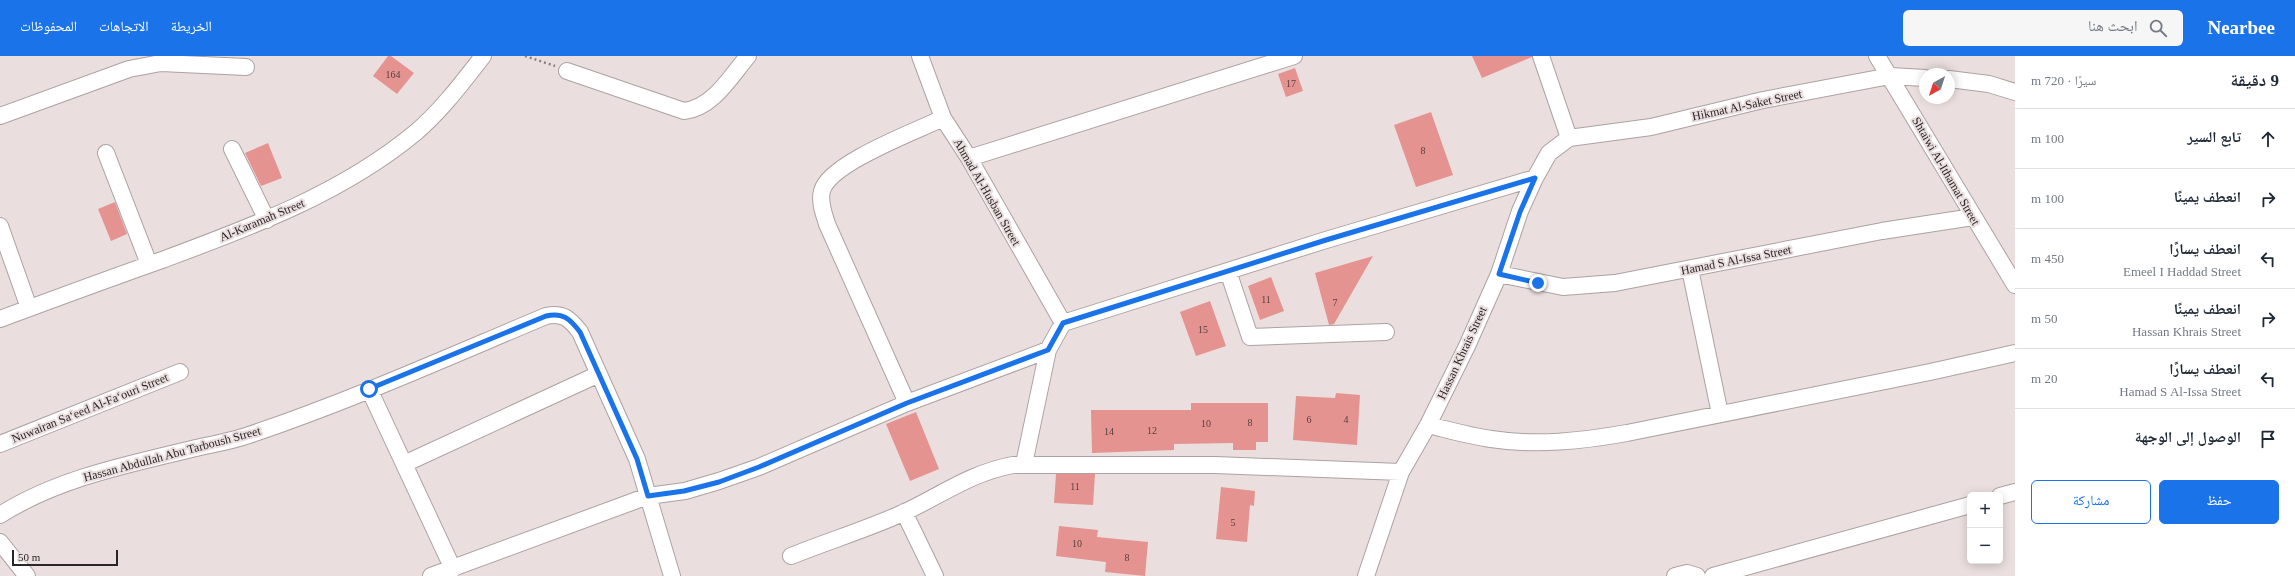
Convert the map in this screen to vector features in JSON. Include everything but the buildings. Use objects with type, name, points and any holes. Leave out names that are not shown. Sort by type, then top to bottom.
[{"type":"street","name":"Al-Karamah Street","points":[[0,319],[267,220],[316,197],[349,178],[414,133],[440,109],[483,56]]},
{"type":"street","points":[[567,71],[684,111],[692,110],[715,96],[748,56]]},
{"type":"street","name":"Ahmad Al-Husban Street","points":[[920,56],[944,118],[969,158],[1063,323]]},
{"type":"street","points":[[969,158],[1294,56]]},
{"type":"street","points":[[1541,56],[1569,138]]},
{"type":"street","name":"Shtaiwi Al-Ithamat Street","points":[[1877,56],[2015,285]]},
{"type":"street","points":[[0,116],[129,69],[161,63],[246,67]]},
{"type":"street","name":"Hikmat Al-Saket Street","points":[[1569,138],[1652,127],[1763,100],[1890,76],[1919,78]]},
{"type":"street","points":[[1955,80],[1988,84],[2015,92]]},
{"type":"street","points":[[907,403],[827,224],[821,205],[822,191],[827,181],[837,171],[871,151],[944,118]]},
{"type":"street","name":"Hassan Khrais Street","points":[[1366,576],[1401,472],[1428,425],[1499,274],[1520,212],[1535,178],[1549,153],[1569,138]]},
{"type":"street","points":[[232,149],[267,220]]},
{"type":"street","points":[[106,153],[149,264]]},
{"type":"street","points":[[1024,464],[1048,350],[1063,323],[1228,271],[1535,178]]},
{"type":"street","name":"Hamad S Al-Issa Street","points":[[1499,274],[1563,287],[1615,283],[1690,270],[1882,231],[1973,217]]},
{"type":"street","points":[[0,226],[29,308]]},
{"type":"street","points":[[1690,270],[1720,414]]},
{"type":"street","points":[[1228,271],[1250,338],[1386,332]]},
{"type":"street","name":"Hassan Abdullah Abu Tarboush Street","points":[[0,515],[27,499],[68,482],[150,459],[248,436],[369,389],[546,316],[563,315],[571,320],[580,332],[599,374]]},
{"type":"street","points":[[431,576],[648,496],[705,485],[759,467],[907,403],[1048,350]]},
{"type":"street","points":[[1428,425],[1491,439],[1538,443],[1584,440],[1627,434],[1930,372],[2015,353]]},
{"type":"street","name":"Nuwairan Sa‘eed Al-Fa‘ouri Street","points":[[0,444],[180,372]]},
{"type":"street","points":[[404,464],[599,374],[637,459],[672,576]]},
{"type":"street","points":[[369,389],[453,569]]},
{"type":"street","points":[[791,556],[904,512],[968,478],[998,468],[1024,464],[1215,465],[1401,472]]},
{"type":"street","points":[[2003,495],[2015,492]]},
{"type":"street","points":[[1713,576],[1967,506]]},
{"type":"street","points":[[904,512],[935,576]]},
{"type":"street","points":[[0,542],[27,576]]},
{"type":"street","points":[[1675,576],[1687,573],[1697,576]]},
{"type":"path","points":[[525,56],[567,71]]},
{"type":"route","points":[[369,389],[546,316],[556,314],[563,315],[571,320],[580,332],[637,459],[648,496],[684,491],[719,482],[759,467],[907,403],[1048,350],[1063,323],[1326,240],[1535,178],[1520,212],[1499,274],[1538,283]]}]
